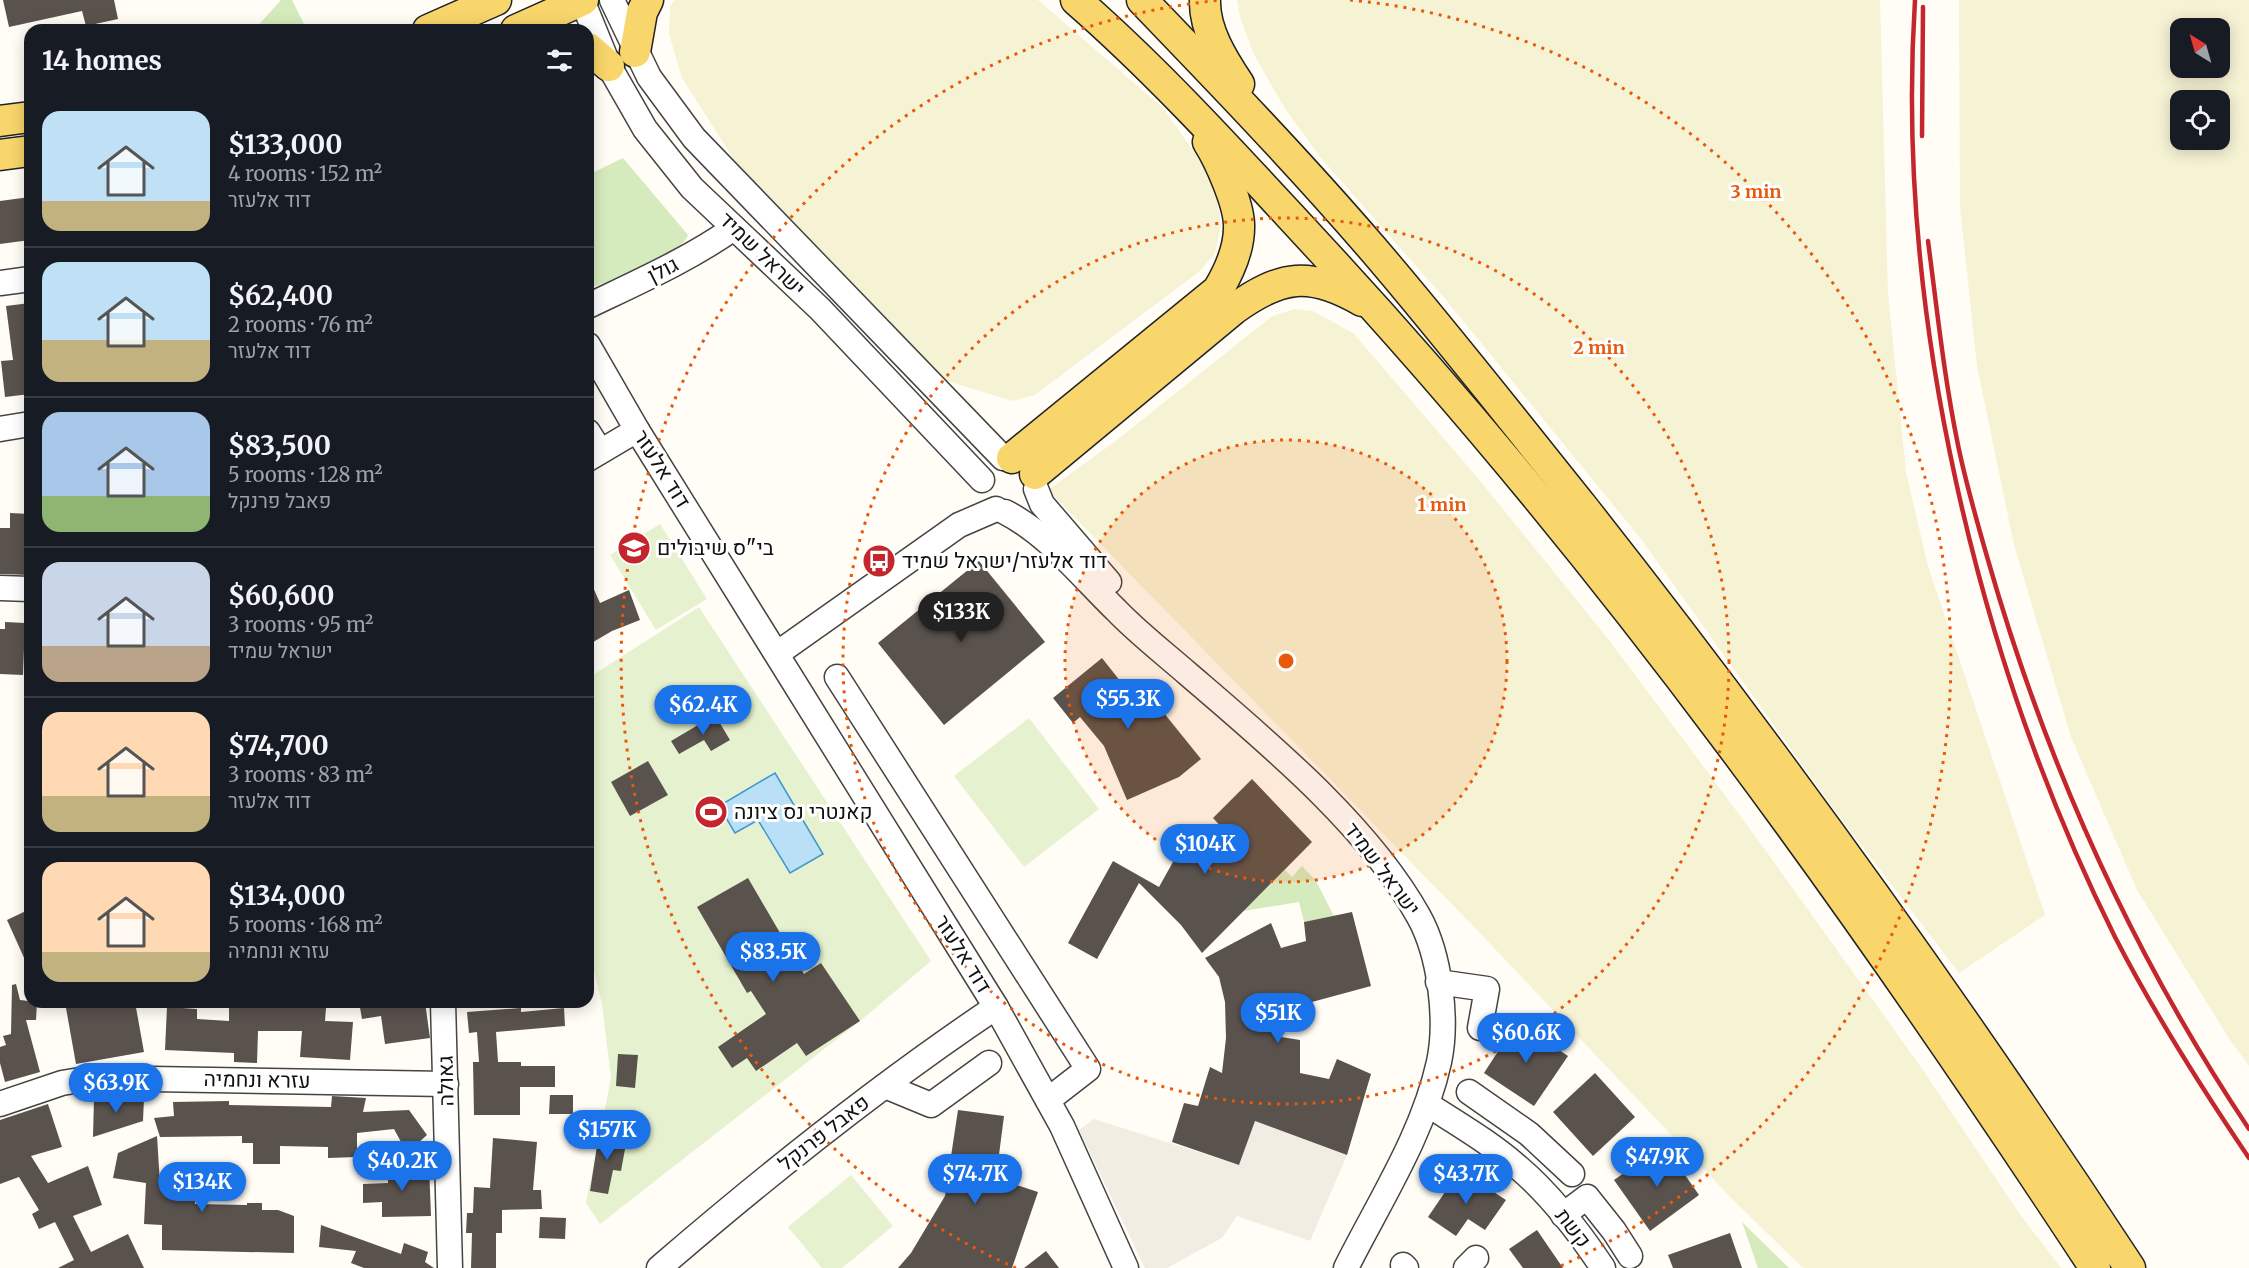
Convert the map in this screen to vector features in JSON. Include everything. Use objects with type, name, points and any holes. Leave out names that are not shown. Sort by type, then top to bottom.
[{"type":"main road","points":[[442,24],[496,0]]},
{"type":"main road","points":[[539,24],[582,0]]},
{"type":"main road","points":[[635,52],[642,12],[648,0]]},
{"type":"main road","points":[[1076,0],[1172,94],[1379,311],[1558,523],[1678,676],[1783,818],[1952,1054],[2095,1268]]},
{"type":"main road","points":[[1142,0],[1370,246],[1449,340],[1658,602],[1807,800],[1976,1037],[2130,1268]]},
{"type":"main road","points":[[1205,0],[1209,27],[1217,47],[1282,149]]},
{"type":"main road","points":[[1021,470],[1218,290],[1229,272],[1236,250],[1239,223],[1230,194],[1212,149],[1172,94]]},
{"type":"main road","points":[[0,121],[24,118]]},
{"type":"main road","points":[[0,155],[24,152]]},
{"type":"main road","points":[[1021,470],[1259,291],[1293,280],[1315,281],[1335,286],[1379,311]]},
{"type":"street","name":"ישראל שמיד","points":[[582,0],[589,24]]},
{"type":"street","name":"ישראל שמיד","points":[[612,0],[649,77],[694,138],[1021,470],[1042,504],[1092,565],[1230,710]]},
{"type":"street","name":"ישראל שמיד","points":[[598,57],[645,129],[692,188],[820,309],[992,499],[1027,523],[1123,617],[1324,796],[1389,873],[1420,919],[1432,953],[1438,982],[1443,1035],[1427,1104],[1346,1268]]},
{"type":"street","name":"גולן","points":[[594,303],[676,264],[734,228]]},
{"type":"street","points":[[0,283],[24,280]]},
{"type":"street","name":"דוד אלעזר","points":[[594,355],[637,430],[778,653],[996,1007],[1048,1100],[1126,1268]]},
{"type":"street","points":[[0,429],[24,425]]},
{"type":"street","points":[[594,446],[637,430]]},
{"type":"street","points":[[990,466],[1021,470],[1029,504],[1014,512],[992,499],[990,466]]},
{"type":"street","points":[[778,653],[959,525],[992,499]]},
{"type":"street","points":[[0,588],[24,589]]},
{"type":"street","points":[[837,677],[1088,1069],[1048,1100]]},
{"type":"street","points":[[874,808],[908,789]]},
{"type":"street","points":[[1438,982],[1487,989],[1479,1028]]},
{"type":"street","name":"פאבל פרנקל","points":[[659,1268],[731,1206],[885,1086],[996,1007]]},
{"type":"street","name":"גאולה","points":[[443,1008],[450,1268]]},
{"type":"street","points":[[885,1086],[931,1105],[989,1063]]},
{"type":"street","name":"עזרא ונחמיה","points":[[0,1104],[63,1083],[92,1078],[446,1084]]},
{"type":"street","points":[[1470,1092],[1529,1134],[1572,1174]]},
{"type":"street","name":"קשת","points":[[1427,1104],[1508,1159],[1563,1215],[1603,1268]]},
{"type":"street","points":[[1508,1159],[1529,1134]]},
{"type":"street","points":[[1563,1215],[1587,1197],[1630,1256]]},
{"type":"shaded area","points":[[675,0],[1038,0],[1163,108],[1206,169],[1215,190],[1221,225],[1215,253],[1200,271],[1035,395],[1013,401],[947,381],[751,186],[682,78],[669,34],[670,6]]},
{"type":"shaded area","points":[[1237,0],[1880,0],[1888,293],[1906,472],[1928,566],[2045,915],[1959,973],[1833,808],[1641,539],[1446,300],[1320,157],[1284,107],[1253,53],[1240,17]]},
{"type":"shaded area","points":[[1959,0],[2249,0],[2249,1066],[2230,1040],[2137,890],[2071,737],[2014,545],[1977,366],[1960,207]]},
{"type":"shaded area","points":[[1294,309],[1313,311],[1353,333],[1477,477],[1609,640],[1756,837],[1925,1073],[2019,1213],[2061,1268],[1803,1268],[1733,1200],[1476,929],[1048,490],[1113,443],[1273,316]]},
{"type":"shaded area","points":[[1094,1119],[1239,1165],[1255,1121],[1347,1155],[1310,1241],[1237,1216],[1222,1238],[1167,1268],[1145,1268],[1079,1130]]},
{"type":"green space","points":[[281,0],[292,0],[304,24],[259,24]]},
{"type":"green space","points":[[623,158],[688,235],[682,244],[659,260],[594,287],[594,172]]},
{"type":"green space","points":[[660,524],[707,599],[656,630],[610,555]]},
{"type":"green space","name":"קאנטרי נס ציונה","points":[[699,607],[931,961],[860,1021],[600,1224],[586,1203],[611,1078],[602,1004],[594,971],[594,674]]},
{"type":"green space","points":[[1029,718],[1099,809],[1024,867],[954,776]]},
{"type":"green space","points":[[1302,866],[1316,881],[1334,916],[1304,922],[1299,902],[1243,911],[1285,870],[1292,877]]},
{"type":"green space","points":[[851,1175],[893,1226],[842,1268],[822,1268],[788,1227]]},
{"type":"green space","points":[[1742,1222],[1789,1268],[1758,1268]]},
{"type":"water","points":[[775,773],[823,854],[790,873],[758,820],[735,833],[719,806]]},
{"type":"building","points":[[3,0],[114,0],[118,19],[85,24],[82,11],[9,27]]},
{"type":"building","points":[[24,198],[24,241],[0,244],[0,201]]},
{"type":"building","points":[[24,304],[24,395],[5,397],[1,361],[13,360],[6,306]]},
{"type":"building","points":[[10,513],[24,514],[24,575],[0,574],[0,528],[10,528]]},
{"type":"building","points":[[979,561],[1045,642],[944,725],[878,643]]},
{"type":"building","points":[[594,590],[600,603],[629,590],[640,620],[612,631],[594,642]]},
{"type":"building","points":[[5,622],[24,623],[23,675],[0,674],[0,629],[5,629]]},
{"type":"building","points":[[1102,658],[1132,696],[1143,687],[1201,759],[1179,777],[1127,800],[1104,746],[1080,717],[1073,723],[1053,698]]},
{"type":"building","points":[[715,715],[730,740],[711,751],[704,740],[679,754],[671,741]]},
{"type":"building","points":[[648,761],[668,795],[630,816],[611,782]]},
{"type":"building","points":[[1252,779],[1312,842],[1202,953],[1181,925],[1139,883],[1097,959],[1068,943],[1113,861],[1159,887],[1183,844],[1201,860],[1223,829],[1213,818]]},
{"type":"building","points":[[748,878],[804,974],[821,963],[860,1021],[806,1056],[797,1043],[756,1071],[747,1058],[732,1068],[718,1047],[766,1014],[751,991],[747,993],[697,907]]},
{"type":"building","points":[[24,912],[24,958],[7,920]]},
{"type":"building","points":[[1352,912],[1371,986],[1275,1012],[1275,1036],[1300,1040],[1300,1073],[1329,1079],[1337,1059],[1371,1074],[1347,1155],[1255,1121],[1239,1165],[1172,1142],[1184,1103],[1198,1106],[1210,1067],[1222,1073],[1226,1038],[1225,1002],[1219,977],[1205,958],[1271,923],[1281,948],[1306,941],[1304,922]]},
{"type":"building","points":[[16,984],[20,1000],[24,1000],[24,1008],[37,1008],[36,1020],[26,1020],[40,1072],[5,1082],[0,1063],[0,1047],[6,1045],[3,1036],[11,1034],[12,985]]},
{"type":"building","points":[[66,1008],[136,1008],[144,1052],[76,1064]]},
{"type":"building","points":[[167,1008],[197,1009],[197,1019],[229,1021],[229,1008],[326,1008],[325,1021],[353,1022],[350,1060],[300,1057],[302,1031],[258,1031],[257,1063],[234,1062],[234,1053],[165,1050]]},
{"type":"building","points":[[360,1008],[426,1008],[430,1038],[385,1044],[381,1016],[362,1019]]},
{"type":"building","points":[[521,1008],[521,1012],[564,1008],[565,1026],[496,1032],[498,1062],[521,1062],[521,1066],[555,1066],[555,1087],[520,1087],[520,1115],[474,1115],[473,1062],[479,1062],[477,1032],[469,1033],[467,1012]]},
{"type":"building","points":[[1517,1022],[1568,1056],[1534,1106],[1484,1073]]},
{"type":"building","points":[[618,1054],[638,1055],[635,1088],[616,1086]]},
{"type":"building","points":[[1595,1073],[1635,1117],[1593,1156],[1553,1112]]},
{"type":"building","points":[[550,1095],[573,1095],[573,1114],[549,1114]]},
{"type":"building","points":[[332,1096],[366,1098],[363,1112],[409,1110],[427,1135],[407,1153],[394,1129],[357,1133],[357,1157],[328,1158],[328,1147],[280,1146],[280,1164],[253,1164],[253,1143],[242,1143],[242,1136],[160,1137],[154,1118],[174,1116],[173,1102],[229,1101],[229,1105],[331,1107]]},
{"type":"building","points":[[94,1098],[144,1098],[143,1121],[93,1137]]},
{"type":"building","points":[[48,1104],[62,1147],[31,1156],[48,1183],[88,1166],[102,1205],[73,1216],[91,1252],[128,1234],[144,1268],[58,1268],[74,1260],[55,1222],[39,1229],[32,1214],[39,1210],[19,1177],[0,1184],[0,1120]]},
{"type":"building","points":[[958,1110],[1004,1116],[996,1178],[1038,1192],[1012,1268],[898,1268],[911,1253],[945,1196]]},
{"type":"building","points":[[599,1133],[627,1138],[621,1171],[613,1170],[608,1194],[590,1191]]},
{"type":"building","points":[[157,1136],[160,1184],[194,1183],[195,1204],[262,1203],[262,1210],[278,1210],[294,1216],[294,1253],[162,1250],[162,1225],[144,1224],[146,1183],[113,1178],[118,1153]]},
{"type":"building","points":[[493,1138],[537,1142],[533,1190],[541,1190],[542,1209],[502,1210],[502,1233],[496,1233],[496,1268],[471,1268],[472,1233],[466,1233],[467,1213],[473,1213],[474,1187],[490,1188]]},
{"type":"building","points":[[1664,1145],[1699,1195],[1650,1231],[1614,1180]]},
{"type":"building","points":[[429,1165],[431,1216],[382,1217],[382,1202],[363,1203],[363,1184],[388,1183],[388,1166]]},
{"type":"building","points":[[1460,1170],[1506,1200],[1485,1230],[1468,1219],[1456,1236],[1428,1217]]},
{"type":"building","points":[[540,1217],[566,1218],[565,1239],[539,1238]]},
{"type":"building","points":[[321,1225],[401,1254],[404,1243],[428,1252],[425,1262],[434,1268],[364,1268],[351,1263],[356,1251],[319,1247]]},
{"type":"building","points":[[1537,1230],[1563,1268],[1523,1268],[1509,1249]]},
{"type":"building","points":[[1730,1233],[1742,1268],[1673,1268],[1668,1255]]},
{"type":"building","points":[[1046,1251],[1059,1268],[1024,1268]]},
{"type":"railway","points":[[1915,0],[1912,118],[1918,238],[1933,359],[1956,480],[1986,600],[2023,717],[2066,830],[2115,937],[2179,1049],[2249,1158]]},
{"type":"railway","points":[[1922,136],[1923,7]]},
{"type":"railway","points":[[1928,241],[1945,368],[1961,460],[2011,636],[2037,710],[2065,783],[2130,926],[2167,995],[2249,1129]]},
{"type":"place","name":"בי\"ס שיבולים","points":[[634,548]]},
{"type":"place","name":"דוד אלעזר/ישראל שמיד","points":[[879,561]]},
{"type":"place","name":"קאנטרי נס ציונה","points":[[711,812]]}]
